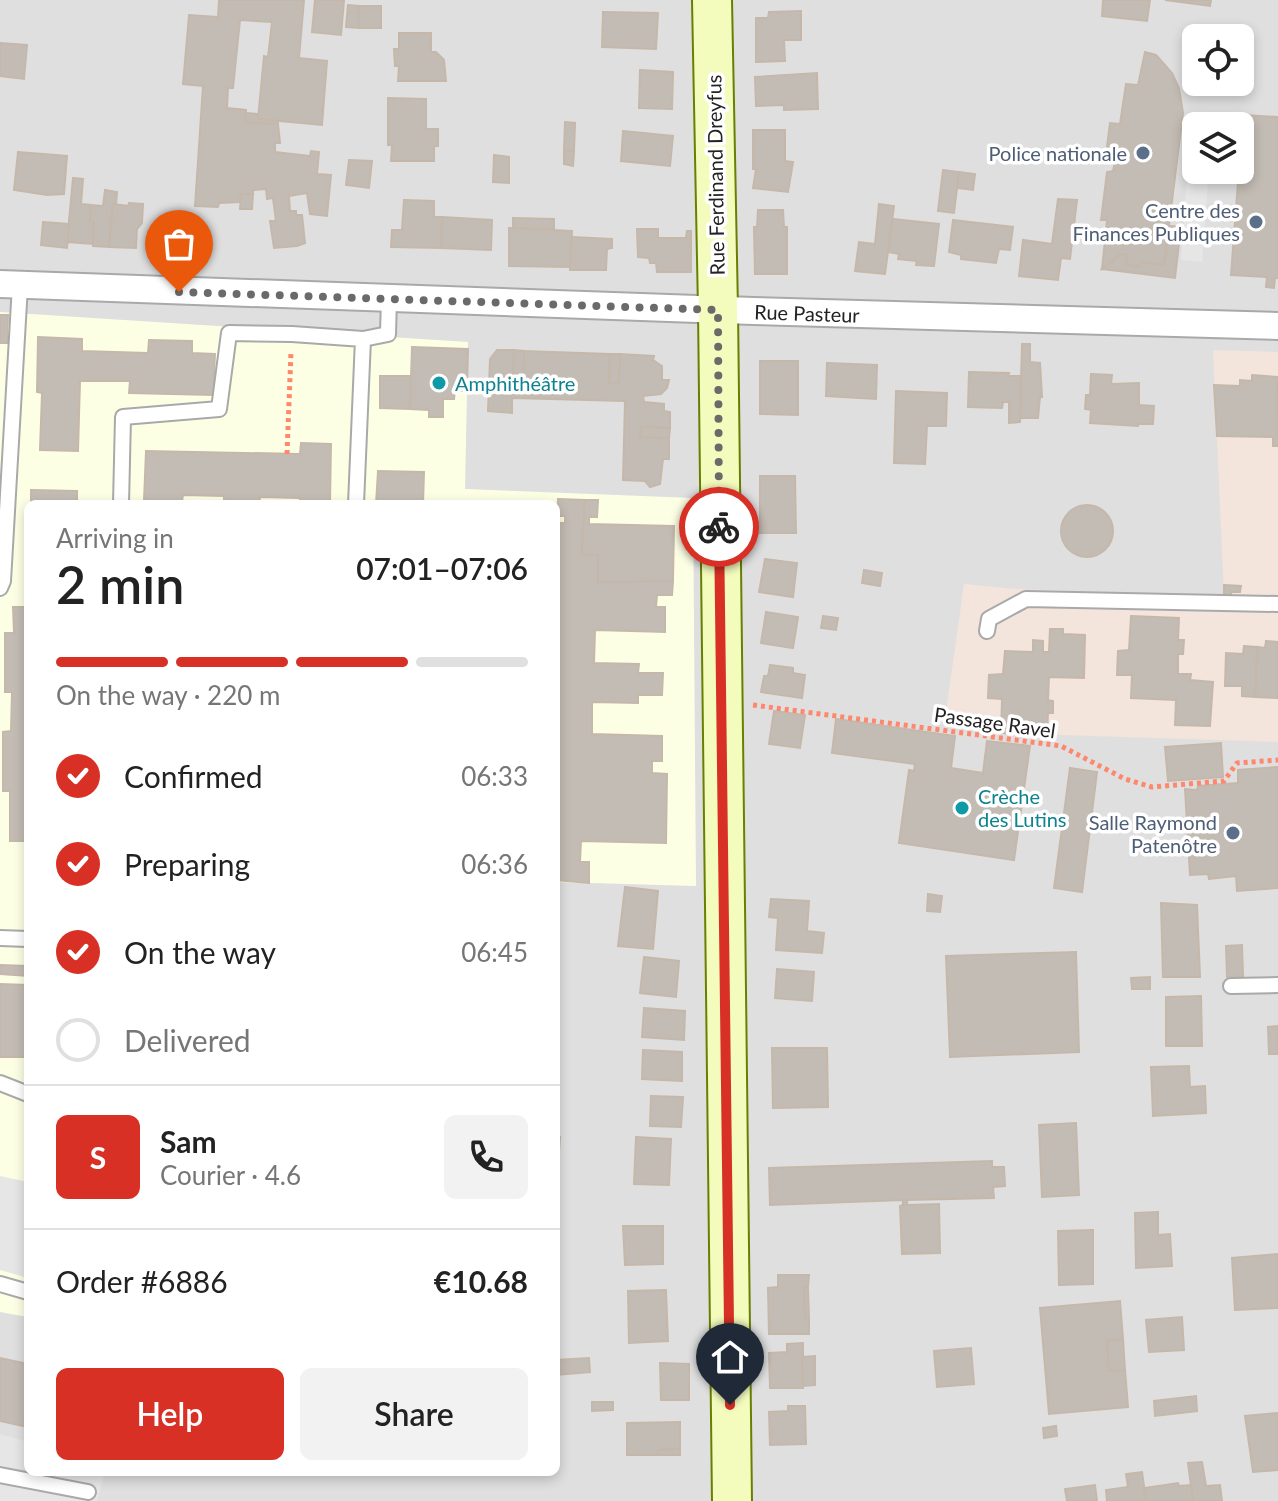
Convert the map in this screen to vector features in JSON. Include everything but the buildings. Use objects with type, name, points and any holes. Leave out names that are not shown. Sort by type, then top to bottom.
[{"type":"street","name":"Rue Ferdinand Dreyfus","points":[[712,0],[732,1501]]},
{"type":"street","name":"Rue Pasteur","points":[[10,284],[718,310],[1278,326]]},
{"type":"lane","points":[[0,588],[4,565],[10,284]]},
{"type":"lane","points":[[121,500],[123,417],[219,409],[229,333],[363,339],[388,334],[389,298]]},
{"type":"lane","points":[[356,500],[363,339]]},
{"type":"lane","points":[[987,631],[989,619],[1026,599],[1278,604]]},
{"type":"lane","points":[[0,938],[24,939]]},
{"type":"lane","points":[[1231,986],[1278,985]]},
{"type":"lane","points":[[0,1083],[24,1092]]},
{"type":"lane","points":[[0,1284],[24,1291]]},
{"type":"lane","points":[[0,1475],[88,1492]]},
{"type":"path","points":[[287,454],[292,334]]},
{"type":"path","name":"Passage Ravel","points":[[746,704],[1061,746],[1125,779],[1152,787],[1224,781],[1237,763],[1278,760]]},
{"type":"shaded area","points":[[0,0],[1278,0],[1278,1501],[0,1501]]},
{"type":"shaded area","points":[[1187,184],[1208,184],[1202,262],[1181,260]]},
{"type":"shaded area","points":[[0,312],[468,342],[465,489],[693,498],[696,886],[560,882],[560,500],[24,500],[24,1316],[0,1312]]},
{"type":"shaded area","points":[[1213,350],[1278,352],[1278,742],[1001,733],[944,726],[964,584],[1016,589],[1224,596]]},
{"type":"shaded area","points":[[0,1176],[24,1181],[24,1277],[0,1270]]},
{"type":"shaded area","points":[[0,1434],[24,1441],[24,1476],[104,1476],[97,1501],[0,1501]]},
{"type":"way so far","points":[[179,292],[718,310],[719,527]]},
{"type":"place","name":"Police nationale","points":[[1143,153]]},
{"type":"place","name":"Centre des Finances Publiques","points":[[1256,222]]},
{"type":"place","name":"Amphithéâtre","points":[[439,383]]},
{"type":"place","name":"Crèche des Lutins","points":[[962,808]]},
{"type":"place","name":"Salle Raymond Patenôtre","points":[[1233,833]]},
{"type":"route","points":[[719,527],[730,1405]]}]
